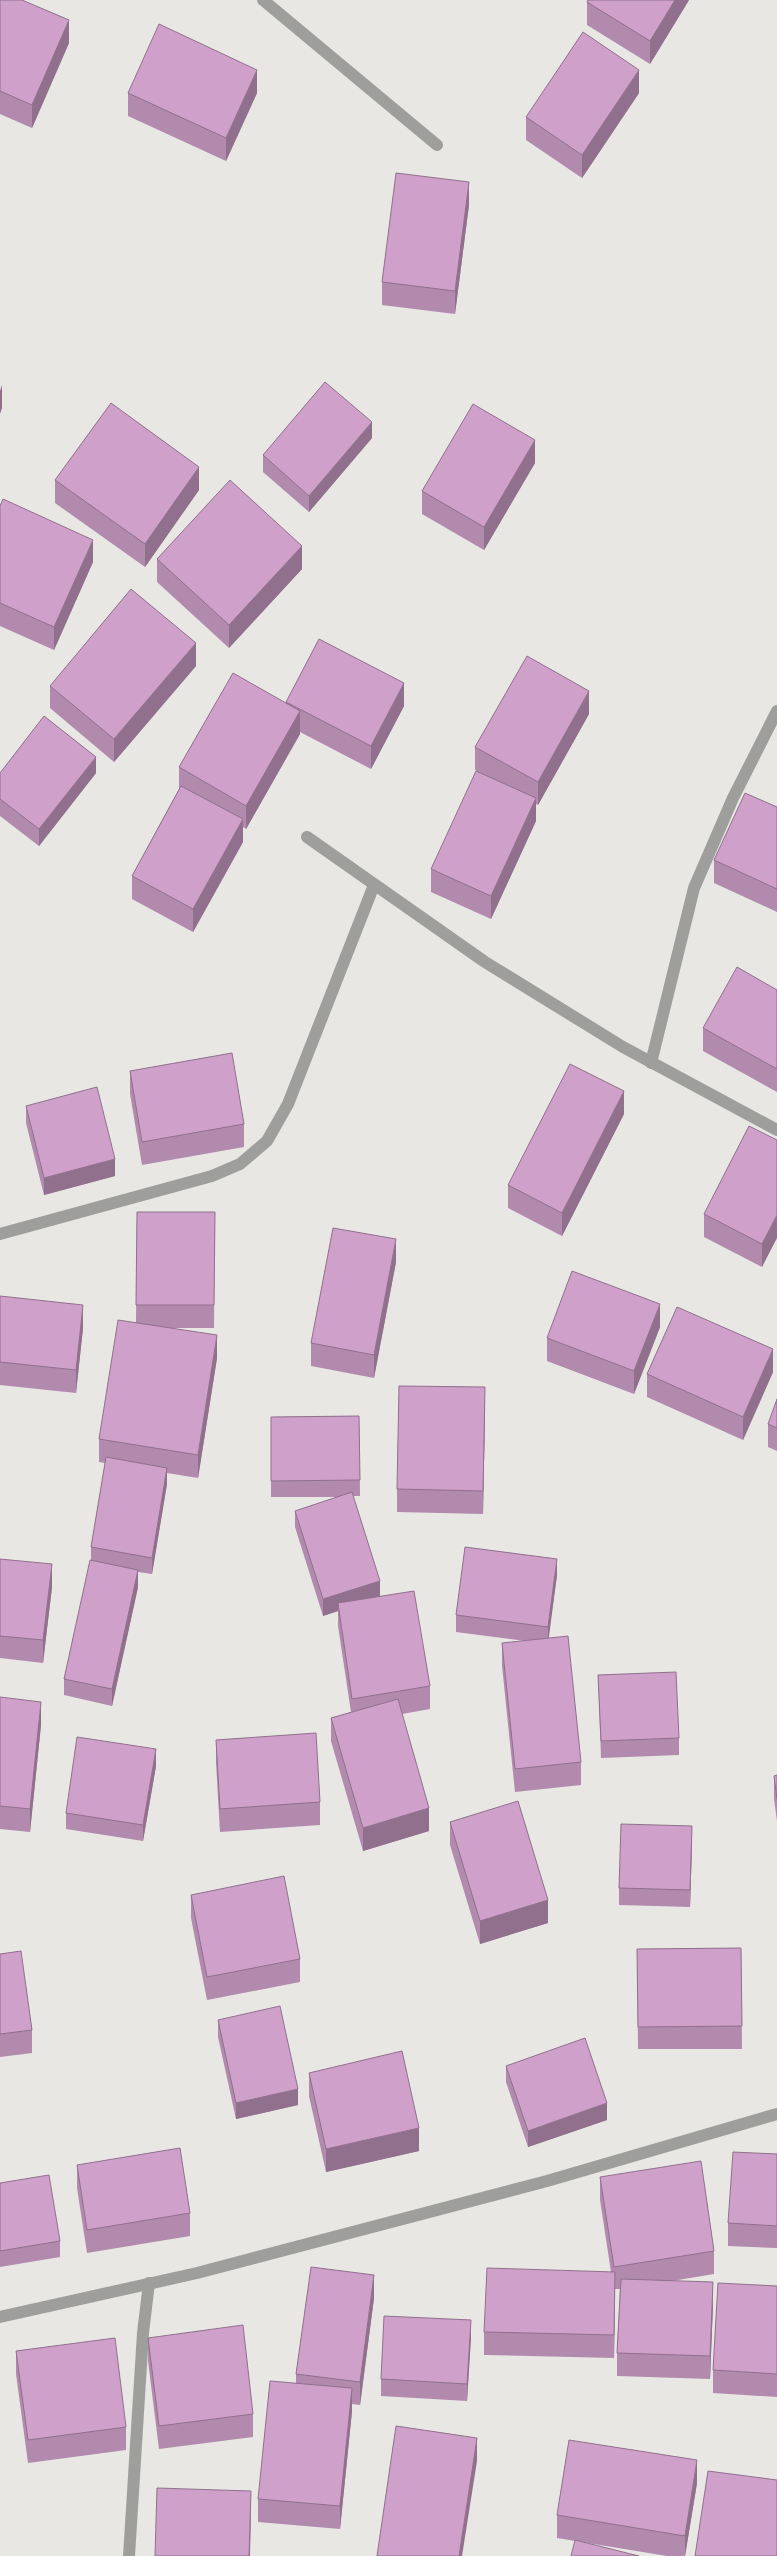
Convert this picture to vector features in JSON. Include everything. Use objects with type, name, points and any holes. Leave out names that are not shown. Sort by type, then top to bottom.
[{"type":"street","points":[[263,0],[436,145]]},
{"type":"street","points":[[651,1063],[694,888],[725,815],[777,711]]},
{"type":"street","points":[[307,837],[485,962],[651,1063],[777,1130]]},
{"type":"street","points":[[0,1234],[212,1176],[240,1164],[267,1141],[288,1104],[374,885]]},
{"type":"street","points":[[0,2317],[149,2284],[547,2181],[777,2114]]},
{"type":"street","points":[[129,2556],[143,2333],[149,2284]]},
{"type":"building","points":[[0,0],[22,0],[69,20],[32,105],[0,91]]},
{"type":"building","points":[[588,0],[675,0],[650,41],[587,2]]},
{"type":"building","points":[[159,24],[257,70],[226,138],[128,93]]},
{"type":"building","points":[[583,32],[639,70],[582,155],[526,117]]},
{"type":"building","points":[[396,173],[469,182],[455,291],[382,282]]},
{"type":"building","points":[[325,382],[372,422],[309,496],[263,455]]},
{"type":"building","points":[[111,403],[199,467],[145,544],[55,480]]},
{"type":"building","points":[[473,404],[535,440],[484,527],[422,491]]},
{"type":"building","points":[[230,480],[302,546],[229,625],[157,559]]},
{"type":"building","points":[[3,499],[93,540],[54,627],[0,603],[0,506]]},
{"type":"building","points":[[131,589],[196,643],[114,739],[50,686]]},
{"type":"building","points":[[319,639],[404,683],[371,746],[286,702]]},
{"type":"building","points":[[527,656],[589,691],[538,782],[475,747]]},
{"type":"building","points":[[233,673],[300,711],[246,806],[179,767]]},
{"type":"building","points":[[44,716],[96,757],[39,829],[0,799],[0,773]]},
{"type":"building","points":[[476,771],[536,798],[491,896],[431,869]]},
{"type":"building","points":[[181,786],[243,819],[193,909],[132,876]]},
{"type":"building","points":[[745,793],[777,807],[777,889],[714,860]]},
{"type":"building","points":[[737,967],[777,990],[777,1069],[703,1028]]},
{"type":"building","points":[[232,1053],[244,1124],[142,1142],[130,1071]]},
{"type":"building","points":[[570,1064],[624,1091],[562,1213],[508,1185]]},
{"type":"building","points":[[97,1087],[115,1159],[44,1178],[26,1106]]},
{"type":"building","points":[[749,1126],[777,1140],[777,1215],[762,1244],[704,1214]]},
{"type":"building","points":[[137,1212],[215,1212],[214,1305],[136,1305]]},
{"type":"building","points":[[333,1228],[396,1239],[374,1355],[311,1343]]},
{"type":"building","points":[[572,1271],[660,1304],[634,1371],[547,1338]]},
{"type":"building","points":[[0,1296],[83,1305],[76,1370],[0,1362]]},
{"type":"building","points":[[677,1307],[773,1349],[743,1417],[647,1374]]},
{"type":"building","points":[[118,1320],[217,1335],[198,1455],[99,1439]]},
{"type":"building","points":[[399,1386],[485,1387],[483,1491],[397,1489]]},
{"type":"building","points":[[777,1399],[777,1428],[768,1424]]},
{"type":"building","points":[[359,1416],[360,1480],[271,1481],[271,1417]]},
{"type":"building","points":[[106,1457],[167,1468],[152,1558],[91,1547]]},
{"type":"building","points":[[352,1492],[380,1581],[323,1599],[295,1511]]},
{"type":"building","points":[[465,1547],[557,1559],[548,1627],[456,1615]]},
{"type":"building","points":[[0,1559],[52,1564],[43,1640],[0,1636]]},
{"type":"building","points":[[90,1560],[138,1570],[112,1689],[64,1679]]},
{"type":"building","points":[[414,1591],[430,1686],[352,1699],[338,1603]]},
{"type":"building","points":[[568,1636],[581,1762],[515,1769],[502,1643]]},
{"type":"building","points":[[676,1672],[679,1738],[601,1741],[598,1675]]},
{"type":"building","points":[[0,1697],[41,1702],[30,1809],[0,1806]]},
{"type":"building","points":[[398,1699],[429,1808],[363,1828],[331,1718]]},
{"type":"building","points":[[316,1733],[320,1802],[220,1809],[216,1740]]},
{"type":"building","points":[[77,1737],[156,1749],[143,1825],[66,1813]]},
{"type":"building","points":[[777,1775],[777,1799],[774,1776]]},
{"type":"building","points":[[518,1801],[548,1900],[480,1921],[450,1822]]},
{"type":"building","points":[[621,1824],[692,1826],[690,1890],[619,1888]]},
{"type":"building","points":[[284,1876],[300,1959],[207,1977],[191,1895]]},
{"type":"building","points":[[741,1948],[742,2026],[638,2027],[637,1949]]},
{"type":"building","points":[[21,1951],[32,2030],[0,2034],[0,1954]]},
{"type":"building","points":[[280,2006],[298,2089],[236,2103],[218,2020]]},
{"type":"building","points":[[585,2038],[607,2103],[528,2131],[506,2066]]},
{"type":"building","points":[[402,2051],[419,2128],[326,2149],[309,2073]]},
{"type":"building","points":[[180,2148],[190,2213],[87,2230],[77,2165]]},
{"type":"building","points":[[733,2152],[777,2154],[777,2226],[728,2223]]},
{"type":"building","points":[[701,2161],[714,2251],[614,2267],[600,2177]]},
{"type":"building","points":[[49,2175],[60,2241],[0,2251],[0,2183]]},
{"type":"building","points":[[311,2267],[374,2275],[360,2382],[296,2374]]},
{"type":"building","points":[[487,2268],[615,2272],[614,2335],[484,2332]]},
{"type":"building","points":[[621,2279],[713,2282],[710,2356],[617,2353]]},
{"type":"building","points":[[718,2283],[777,2286],[777,2374],[713,2370]]},
{"type":"building","points":[[384,2316],[471,2320],[467,2384],[381,2379]]},
{"type":"building","points":[[243,2325],[253,2414],[159,2426],[148,2338]]},
{"type":"building","points":[[115,2338],[126,2427],[28,2440],[16,2351]]},
{"type":"building","points":[[270,2381],[352,2388],[340,2506],[258,2499]]},
{"type":"building","points":[[396,2426],[477,2438],[459,2556],[377,2556]]},
{"type":"building","points":[[569,2440],[697,2460],[685,2536],[557,2515]]},
{"type":"building","points":[[708,2471],[777,2480],[777,2556],[695,2556]]},
{"type":"building","points":[[157,2488],[251,2491],[249,2556],[155,2556]]},
{"type":"building","points":[[575,2540],[639,2556],[571,2556]]}]
